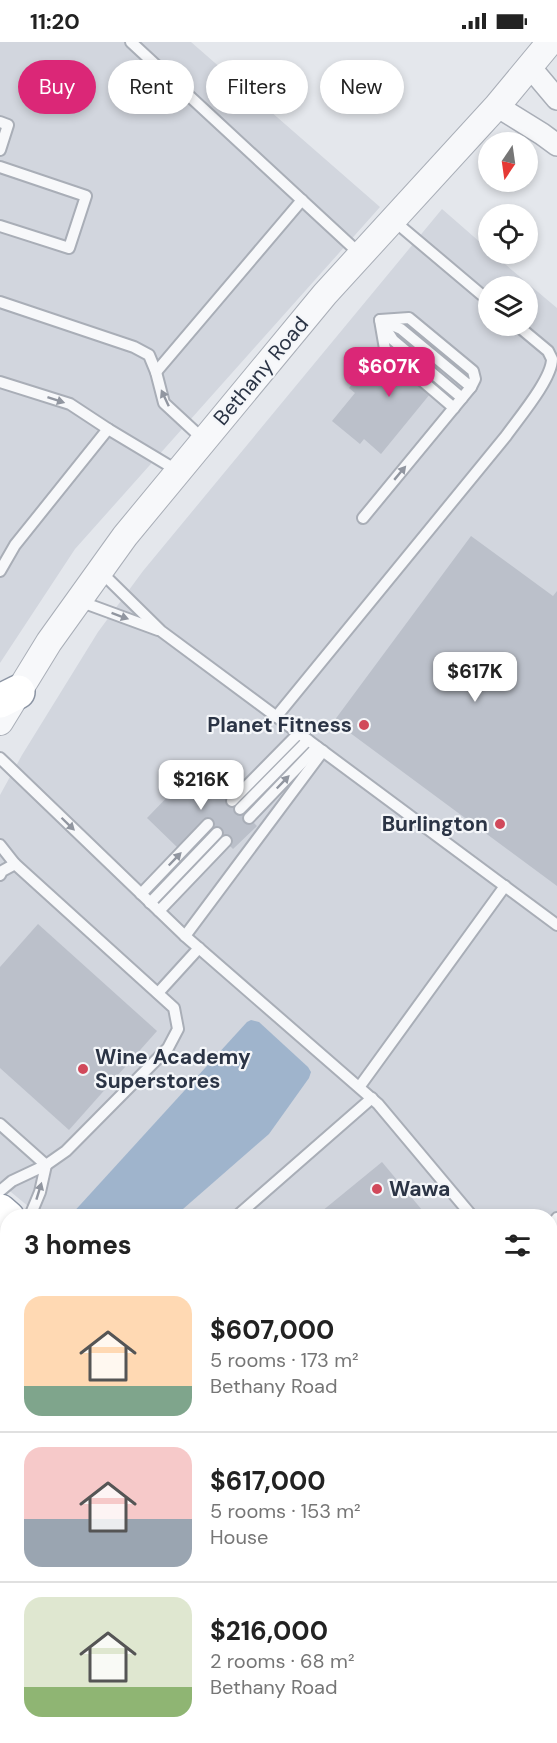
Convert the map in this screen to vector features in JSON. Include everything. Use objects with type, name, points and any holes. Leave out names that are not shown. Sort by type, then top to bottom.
[{"type":"street","name":"Bethany Road","points":[[0,722],[9,697],[125,536],[360,254],[497,106],[550,42]]},
{"type":"street","points":[[530,68],[557,99]]},
{"type":"street","points":[[497,106],[557,146]]},
{"type":"lane","points":[[130,42],[360,254]]},
{"type":"lane","points":[[0,122],[8,125],[0,150]]},
{"type":"lane","points":[[0,167],[86,196],[69,248],[0,226]]},
{"type":"lane","points":[[156,372],[302,200]]},
{"type":"lane","points":[[393,220],[478,292]]},
{"type":"lane","points":[[0,302],[134,347],[149,355],[164,403],[205,440]]},
{"type":"lane","points":[[363,518],[471,387],[401,329],[380,320]]},
{"type":"lane","points":[[380,320],[393,340],[462,398]]},
{"type":"lane","points":[[380,320],[385,350],[454,408]]},
{"type":"lane","points":[[276,717],[532,401],[550,370],[552,359],[548,351],[530,336]]},
{"type":"lane","points":[[0,382],[70,404],[179,471]]},
{"type":"lane","points":[[0,571],[15,545],[108,429]]},
{"type":"lane","points":[[100,571],[161,631],[557,925]]},
{"type":"lane","points":[[79,601],[161,631]]},
{"type":"lane","points":[[236,805],[311,742]]},
{"type":"lane","points":[[249,818],[311,742]]},
{"type":"lane","points":[[185,936],[311,742]]},
{"type":"lane","points":[[0,758],[185,936],[360,1086],[392,1119],[466,1209]]},
{"type":"lane","points":[[141,894],[208,825]]},
{"type":"lane","points":[[150,903],[217,833]]},
{"type":"lane","points":[[159,911],[226,841]]},
{"type":"lane","points":[[0,845],[15,864],[174,1008],[178,1029],[168,1047],[66,1151],[46,1165],[12,1181],[0,1191]]},
{"type":"lane","points":[[1,872],[15,864]]},
{"type":"lane","points":[[360,1086],[505,886]]},
{"type":"lane","points":[[158,993],[199,948]]},
{"type":"lane","points":[[245,1209],[372,1098]]},
{"type":"lane","points":[[0,1124],[46,1165]]},
{"type":"lane","points":[[33,1209],[40,1192],[46,1165]]},
{"type":"shaded area","points":[[0,42],[191,42],[212,60],[206,60],[206,114],[273,114],[380,207],[75,549],[0,663]]},
{"type":"shaded area","points":[[442,209],[478,240],[478,264],[505,264],[519,276],[478,276],[478,336],[538,336],[538,292],[557,308],[557,1209],[32,1209],[0,1183],[0,795],[98,632],[143,571]]},
{"type":"water","points":[[251,1020],[259,1022],[311,1072],[269,1134],[183,1209],[76,1209]]},
{"type":"building","points":[[435,340],[453,354],[423,389],[430,394],[381,454],[364,439],[360,444],[332,421],[355,393],[349,388],[368,364],[377,371],[387,359],[406,374]]},
{"type":"building","points":[[471,536],[553,596],[557,591],[557,886],[334,721]]},
{"type":"building","points":[[200,763],[231,794],[228,797],[257,826],[233,849],[205,821],[178,848],[147,818]]},
{"type":"building","points":[[38,924],[157,1031],[69,1130],[0,1068],[0,967]]},
{"type":"building","name":"Wawa","points":[[382,1162],[421,1209],[325,1209]]},
{"type":"place","name":"Planet Fitness","points":[[364,725]]},
{"type":"place","name":"Burlington","points":[[500,824]]},
{"type":"place","name":"Wine Academy Superstores","points":[[83,1069]]},
{"type":"place","name":"Wawa","points":[[377,1189]]}]
